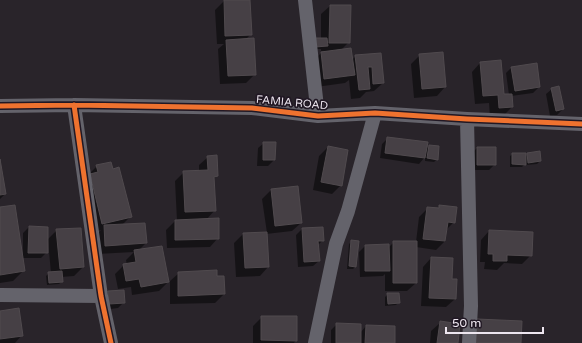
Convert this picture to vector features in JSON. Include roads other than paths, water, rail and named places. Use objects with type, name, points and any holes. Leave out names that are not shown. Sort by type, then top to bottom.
[{"type":"street","points":[[305,0],[318,116]]},
{"type":"street","points":[[74,105],[101,296],[111,343]]},
{"type":"street","name":"FAMIA ROAD","points":[[0,106],[74,105],[252,108],[318,116],[375,113],[582,124]]},
{"type":"street","points":[[315,343],[336,244],[348,211],[375,113]]},
{"type":"street","points":[[466,119],[471,306],[469,343]]},
{"type":"street","points":[[0,294],[101,296]]}]
